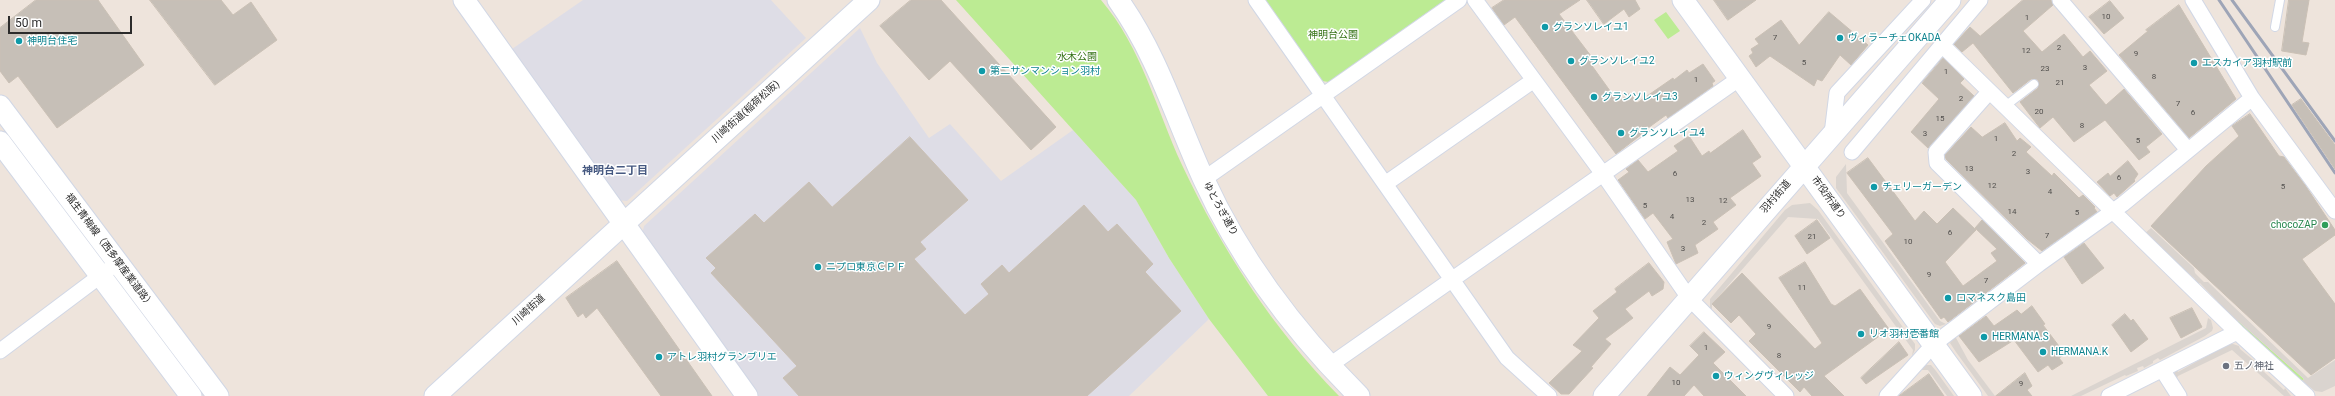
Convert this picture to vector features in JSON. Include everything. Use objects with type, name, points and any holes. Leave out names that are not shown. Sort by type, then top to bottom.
[{"type":"street","points":[[464,0],[747,396]]},
{"type":"street","name":"川崎街道(稲荷松阪)","points":[[624,224],[869,0]]},
{"type":"street","name":"ゆとろぎ通り","points":[[1118,0],[1148,45],[1204,179],[1218,208],[1263,282],[1286,315],[1359,396]]},
{"type":"street","points":[[1256,0],[1507,358],[1549,396]]},
{"type":"street","points":[[1204,179],[1459,0]]},
{"type":"street","points":[[1475,0],[1603,174],[1689,298],[1786,396]]},
{"type":"street","name":"市役所通り","points":[[1683,0],[1971,396]]},
{"type":"street","name":"羽村街道","points":[[1604,396],[1804,165],[1950,0]]},
{"type":"street","points":[[1852,152],[1980,0]]},
{"type":"street","points":[[2060,0],[2188,150]]},
{"type":"street","points":[[2193,0],[2252,98],[2335,210]]},
{"type":"street","points":[[1832,134],[1837,93],[1915,4]]},
{"type":"street","points":[[1942,45],[2004,107],[2237,332],[2308,396]]},
{"type":"street","points":[[1330,365],[1740,78]]},
{"type":"street","points":[[1385,184],[1534,80]]},
{"type":"street","points":[[1989,92],[1936,152],[1937,163],[2039,264]]},
{"type":"street","points":[[1887,396],[1917,361],[1934,344],[2039,264],[2114,212],[2252,98]]},
{"type":"street","name":"福生青梅線（西多摩産業道路）","points":[[0,106],[218,396]]},
{"type":"street","points":[[0,142],[191,396]]},
{"type":"street","name":"川崎街道","points":[[435,396],[624,224]]},
{"type":"street","points":[[0,351],[118,263]]},
{"type":"street","points":[[2109,396],[2163,371],[2237,332]]},
{"type":"street","points":[[2163,371],[2179,396]]},
{"type":"lane","points":[[2275,27],[2280,0]]},
{"type":"lane","points":[[2004,107],[2034,84]]},
{"type":"shaded area","points":[[583,0],[771,0],[806,38],[627,201],[617,200],[512,49]]},
{"type":"shaded area","points":[[860,28],[877,63],[929,138],[950,124],[1001,181],[1073,130],[1136,200],[1169,258],[1209,319],[1129,396],[756,396],[642,235],[644,226]]},
{"type":"shaded area","points":[[1846,164],[1847,193],[1940,321],[1946,324],[1940,326],[1935,324],[1836,188],[1836,177]]},
{"type":"shaded area","points":[[1810,203],[1818,210],[1915,344],[1915,350],[1912,356],[1913,350],[1818,219],[1788,217],[1712,304],[1712,310],[1710,308],[1710,299],[1785,210],[1792,205]]},
{"type":"shaded area","points":[[2151,228],[2194,268],[2195,273],[2204,282],[2208,282],[2308,378],[2335,360],[2335,386],[2322,392],[2315,391],[2302,381],[2304,379],[2238,321],[2236,323],[2217,305],[2218,302],[2200,283],[2197,285],[2193,282],[2195,279],[2179,265],[2177,267],[2144,234]]},
{"type":"shaded area","points":[[2208,318],[2211,320],[2213,328],[2212,331],[2205,336],[2160,360],[2158,358],[2144,368],[2143,366],[2137,368],[2138,371],[2126,376],[2125,375],[2081,396],[2071,396],[2206,328]]},
{"type":"shaded area","points":[[1955,336],[1968,360],[1995,396],[1988,396],[1950,343]]},
{"type":"shaded area","points":[[2230,343],[2239,346],[2240,349],[2264,369],[2263,371],[2284,390],[2285,388],[2291,396],[2284,396],[2232,350],[2178,376],[2176,380],[2172,375],[2177,370],[2178,372]]},
{"type":"shaded area","points":[[1926,365],[1931,365],[1954,396],[1947,396],[1928,370],[1920,370]]},
{"type":"green space","name":"水木公園","points":[[956,0],[1101,0],[1127,38],[1138,59],[1182,165],[1214,228],[1232,258],[1271,316],[1292,344],[1339,396],[1268,396],[1209,319],[1169,258],[1136,200]]},
{"type":"green space","name":"神明台公園","points":[[1264,0],[1445,0],[1329,82],[1322,81]]},
{"type":"green space","points":[[1666,12],[1680,31],[1668,39],[1654,20]]},
{"type":"green space","points":[[2238,321],[2304,379],[2302,381],[2236,323]]},
{"type":"building","points":[[36,0],[98,0],[144,65],[57,128],[18,76],[9,83],[0,71],[0,28]]},
{"type":"building","points":[[150,0],[221,0],[233,15],[251,2],[277,40],[215,85]]},
{"type":"building","name":"第二サンマンション羽村","points":[[911,0],[941,0],[1056,127],[1031,150],[950,61],[929,80],[880,26]]},
{"type":"building","points":[[1504,0],[1580,0],[1559,14],[1594,60],[1590,63],[1618,102],[1630,93],[1637,103],[1673,78],[1674,80],[1687,70],[1689,73],[1703,64],[1715,81],[1712,83],[1713,86],[1668,118],[1666,115],[1616,154],[1515,17],[1504,25],[1492,8]]},
{"type":"building","points":[[1587,0],[1635,0],[1640,9],[1629,17],[1624,9],[1604,24]]},
{"type":"building","points":[[1714,0],[1756,0],[1728,20]]},
{"type":"building","points":[[2023,0],[2051,0],[2053,5],[2023,31],[2042,52],[2064,34],[2083,57],[2090,51],[2107,71],[2089,85],[2106,105],[2124,89],[2162,134],[2146,147],[2150,152],[2139,160],[2105,120],[2074,142],[2053,117],[2040,128],[2020,102],[2038,88],[2038,80],[2031,79],[2013,93],[1973,43],[1962,52],[1954,44],[1970,27],[1980,36]]},
{"type":"building","points":[[2289,0],[2309,0],[2302,42],[2309,43],[2306,55],[2282,51]]},
{"type":"building","points":[[2110,1],[2124,18],[2104,34],[2089,17]]},
{"type":"building","points":[[2179,5],[2236,99],[2189,138],[2119,55],[2148,31],[2146,30]]},
{"type":"building","points":[[1829,12],[1868,45],[1851,65],[1840,55],[1822,81],[1817,79],[1814,86],[1770,56],[1756,67],[1749,56],[1753,53],[1751,49],[1759,44],[1755,39],[1781,20],[1799,45]]},
{"type":"building","points":[[1943,58],[1964,79],[1960,83],[1974,96],[1928,148],[1911,132],[1939,99],[1922,83]]},
{"type":"building","points":[[2301,99],[2335,145],[2335,169],[2292,105]]},
{"type":"building","points":[[2250,114],[2279,156],[2284,157],[2305,185],[2335,230],[2335,235],[2302,259],[2335,304],[2335,358],[2311,375],[2151,226],[2206,166],[2239,136],[2232,126]]},
{"type":"building","points":[[2005,123],[2017,141],[2020,138],[2031,147],[2026,152],[2052,176],[2054,173],[2079,198],[2083,195],[2095,207],[2094,208],[2097,212],[2042,251],[2027,239],[1946,159],[1945,155],[1971,127],[1982,137]]},
{"type":"building","points":[[1743,130],[1761,157],[1752,163],[1761,176],[1730,198],[1736,205],[1713,222],[1718,229],[1695,245],[1698,253],[1676,264],[1667,242],[1673,239],[1653,213],[1645,219],[1618,180],[1629,172],[1626,169],[1638,160],[1648,172],[1678,151],[1674,146],[1689,136],[1702,156],[1709,151],[1710,153]]},
{"type":"building","name":"ニプロ東京ＣＰＦ","points":[[910,137],[968,200],[920,242],[926,249],[914,259],[965,315],[989,294],[981,284],[1002,265],[1009,273],[1084,205],[1108,232],[1117,224],[1153,264],[1145,272],[1181,311],[1087,396],[799,396],[783,378],[797,366],[711,273],[716,268],[706,258],[755,214],[764,223],[809,182],[832,207]]},
{"type":"building","points":[[1868,158],[1915,221],[1924,211],[1937,224],[1953,208],[1976,230],[1945,262],[1963,286],[1997,261],[1991,253],[1997,249],[1975,228],[1982,220],[2025,263],[1948,322],[1944,317],[1941,319],[1885,241],[1893,234],[1847,173]]},
{"type":"building","points":[[2128,161],[2138,174],[2134,180],[2135,181],[2117,197],[2114,193],[2110,196],[2097,182],[2108,173],[2110,176]]},
{"type":"building","points":[[1817,220],[1830,238],[1807,254],[1795,236]]},
{"type":"building","points":[[2084,243],[2104,268],[2082,284],[2064,257]]},
{"type":"building","name":"アトレ羽村グランブリエ","points":[[617,261],[712,396],[661,396],[597,308],[586,318],[583,313],[578,317],[566,298]]},
{"type":"building","points":[[1805,262],[1831,304],[1835,306],[1860,289],[1889,329],[1824,376],[1844,396],[1812,396],[1804,387],[1800,392],[1749,341],[1756,334],[1739,315],[1731,323],[1712,304],[1742,273],[1815,349],[1822,343],[1779,278]]},
{"type":"building","points":[[1649,263],[1664,282],[1663,289],[1652,296],[1649,291],[1625,309],[1633,318],[1605,339],[1611,344],[1591,367],[1593,368],[1569,394],[1561,394],[1549,383],[1582,351],[1573,345],[1599,318],[1593,311],[1617,292],[1615,289]]},
{"type":"building","points":[[2032,306],[2045,324],[2043,325],[2065,354],[2059,358],[2063,363],[2052,370],[2048,365],[2038,372],[2014,340],[1979,362],[1959,336],[1986,316],[1994,326],[2017,310],[2021,314]]},
{"type":"building","points":[[2192,308],[2202,327],[2181,338],[2170,318]]},
{"type":"building","points":[[2125,314],[2131,321],[2133,319],[2148,339],[2131,352],[2112,325]]},
{"type":"building","points":[[1704,332],[1725,352],[1713,363],[1746,396],[1704,396],[1694,385],[1684,396],[1647,396],[1670,367],[1680,375],[1699,355],[1690,346]]},
{"type":"building","points":[[1899,342],[1908,355],[1866,384],[1861,378]]},
{"type":"building","points":[[2025,373],[2032,386],[2027,390],[2032,396],[1996,396]]},
{"type":"building","points":[[1929,374],[1944,396],[1899,396]]},
{"type":"railway","points":[[2219,0],[2335,173]]},
{"type":"railway","points":[[2232,0],[2335,141]]},
{"type":"place","name":"グランソレイユ1","points":[[1545,27]]},
{"type":"place","name":"ヴィラーチェOKADA","points":[[1840,38]]},
{"type":"place","name":"神明台住宅","points":[[19,41]]},
{"type":"place","name":"グランソレイユ2","points":[[1571,61]]},
{"type":"place","name":"エスカイア羽村駅前","points":[[2194,63]]},
{"type":"place","name":"第二サンマンション羽村","points":[[982,71]]},
{"type":"place","name":"グランソレイユ3","points":[[1594,97]]},
{"type":"place","name":"グランソレイユ4","points":[[1621,133]]},
{"type":"place","name":"チェリーガーデン","points":[[1874,187]]},
{"type":"place","name":"chocoZAP","points":[[2325,225]]},
{"type":"place","name":"ニプロ東京ＣＰＦ","points":[[818,267]]},
{"type":"place","name":"ロマネスク島田","points":[[1948,298]]},
{"type":"place","name":"リオ羽村壱番館","points":[[1861,334]]},
{"type":"place","name":"HERMANA.S","points":[[1984,337]]},
{"type":"place","name":"HERMANA.K","points":[[2043,352]]},
{"type":"place","name":"アトレ羽村グランブリエ","points":[[659,357]]},
{"type":"place","name":"五ノ神社","points":[[2226,366]]},
{"type":"place","name":"ウィングヴィレッジ","points":[[1716,376]]},
{"type":"district","name":"神明台二丁目","points":[[615,171]]}]
